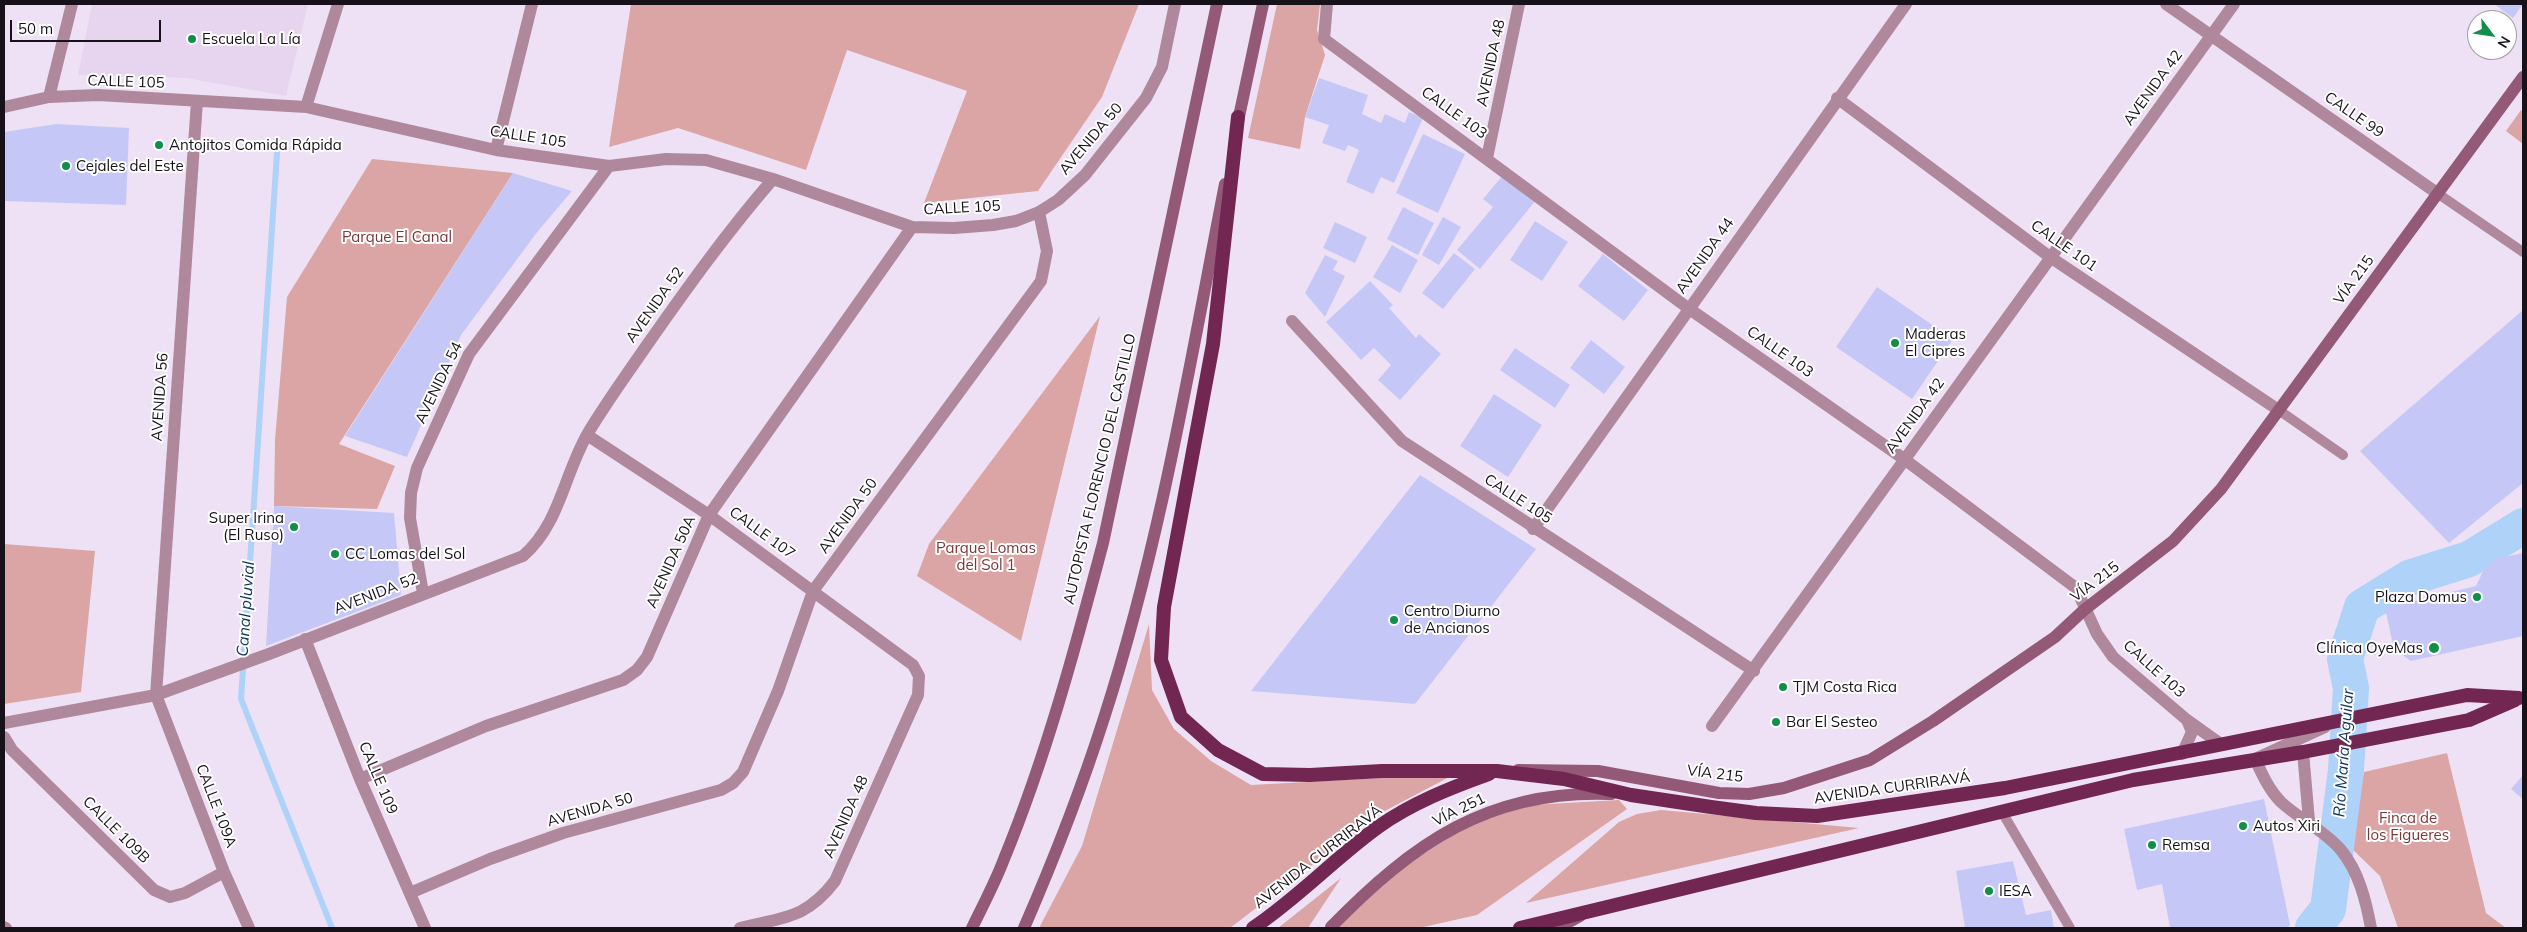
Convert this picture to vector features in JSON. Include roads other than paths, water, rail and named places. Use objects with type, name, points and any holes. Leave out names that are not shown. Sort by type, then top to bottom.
[{"type":"highway","points":[[1238,117],[1213,344],[1164,607],[1162,660],[1170,691],[1181,717],[1218,750],[1263,774],[1310,775],[1382,771],[1497,771]]},
{"type":"highway","name":"AVENIDA CURRIRAVÁ","points":[[1253,928],[1275,914],[1378,827],[1440,792],[1497,771],[1564,779],[1631,795],[1747,812],[1817,816],[1883,808],[2005,788],[2182,754],[2467,695],[2521,698]]},
{"type":"highway","name":"AVENIDA CURRIRAVÁ","points":[[1520,928],[2133,780],[2303,752],[2469,720],[2521,698]]},
{"type":"highway","points":[[2196,751],[2196,769]]},
{"type":"highway","points":[[2133,780],[2172,764],[2182,754]]},
{"type":"main road","name":"AUTOPISTA FLORENCIO DEL CASTILLO","points":[[972,928],[1004,860],[1037,768],[1089,596],[1103,543],[1217,4]]},
{"type":"main road","points":[[1024,928],[1061,841],[1104,717],[1143,577],[1174,443],[1238,117],[1263,4]]},
{"type":"main road","name":"VÍA 215","points":[[1497,771],[1543,768],[1598,771],[1719,793],[1749,794],[1784,788],[1870,760],[1933,721],[2038,648],[2173,541],[2221,488],[2280,411],[2523,78]]},
{"type":"main road","name":"VÍA 251","points":[[1331,927],[1366,892],[1408,856],[1456,826],[1487,811],[1558,795],[1586,793],[1631,795]]},
{"type":"main road","points":[[1558,928],[1586,912]]},
{"type":"street","points":[[49,98],[72,4]]},
{"type":"street","points":[[306,107],[338,4]]},
{"type":"street","points":[[496,150],[532,4]]},
{"type":"street","name":"AVENIDA 50","points":[[410,893],[490,859],[563,833],[721,790],[733,783],[742,772],[778,692],[813,591],[1041,281],[1047,251],[1038,212],[1058,200],[1085,176],[1146,98],[1162,67],[1175,4]]},
{"type":"street","name":"CALLE 103","points":[[1327,4],[1324,39],[1488,158],[1688,308],[1904,459],[2076,588],[2084,610],[2097,634],[2114,657],[2187,720],[2222,745]]},
{"type":"street","name":"AVENIDA 48","points":[[1488,158],[1520,4]]},
{"type":"street","name":"AVENIDA 44","points":[[1533,529],[1688,308],[1906,4]]},
{"type":"street","name":"CALLE 99","points":[[2166,4],[2438,193]]},
{"type":"street","name":"AVENIDA 42","points":[[1712,726],[1754,671],[1904,459],[2234,4]]},
{"type":"street","name":"CALLE 105","points":[[4,107],[49,98],[98,95],[306,107],[496,150],[609,166],[683,158],[706,160],[773,179],[912,226],[954,228],[993,225],[1016,221],[1038,212]]},
{"type":"street","name":"CALLE 101","points":[[1838,98],[2050,258],[2280,411]]},
{"type":"street","name":"AVENIDA 56","points":[[156,695],[197,101]]},
{"type":"street","name":"AVENIDA 54","points":[[423,593],[410,518],[411,493],[417,468],[469,354],[609,166]]},
{"type":"street","name":"AVENIDA 52","points":[[4,723],[156,695],[270,654],[423,593],[523,556],[537,544],[548,527],[587,435],[706,259],[773,179]]},
{"type":"street","name":"AVENIDA 50A","points":[[360,779],[486,726],[622,680],[637,670],[647,656],[709,515],[912,226]]},
{"type":"street","name":"CALLE 105","points":[[1292,321],[1402,441],[1533,529],[1754,671]]},
{"type":"street","name":"CALLE 107","points":[[587,435],[709,515],[913,665]]},
{"type":"street","name":"CALLE 109","points":[[305,639],[360,779],[425,928]]},
{"type":"street","name":"AVENIDA 48","points":[[740,928],[803,912],[823,897],[835,881],[918,695],[919,676],[913,665]]},
{"type":"street","name":"CALLE 109A","points":[[156,695],[224,872],[249,928]]},
{"type":"street","name":"CALLE 103","points":[[2182,754],[2192,732],[2187,720]]},
{"type":"street","points":[[2336,722],[2255,759],[2264,780],[2281,802],[2312,824],[2341,850],[2356,875],[2365,899],[2371,928]]},
{"type":"street","name":"CALLE 109B","points":[[4,737],[12,750],[154,890],[170,897],[185,893],[224,872]]},
{"type":"street","points":[[2303,752],[2312,824]]},
{"type":"lane","name":"CALLE 99","points":[[2438,193],[2523,252]]},
{"type":"lane","points":[[2280,411],[2343,455]]},
{"type":"lane","points":[[2002,812],[2070,928]]},
{"type":"waterway","name":"Canal pluvial","points":[[277,153],[241,699],[332,928]]},
{"type":"waterway","name":"Río María Aguilar","points":[[2313,928],[2328,909],[2346,770],[2351,688],[2345,659],[2362,607],[2409,578],[2469,559],[2523,526]]},
{"type":"place","name":"Escuela La Lía","points":[[192,39]]},
{"type":"place","name":"Antojitos Comida Rápida","points":[[159,145]]},
{"type":"place","name":"Cejales del Este","points":[[66,166]]},
{"type":"place","name":"Maderas El Cipres","points":[[1895,343]]},
{"type":"place","name":"Super Irina (El Ruso)","points":[[294,527]]},
{"type":"place","name":"CC Lomas del Sol","points":[[335,554]]},
{"type":"place","name":"Plaza Domus","points":[[2477,597]]},
{"type":"place","name":"Centro Diurno de Ancianos","points":[[1394,620]]},
{"type":"place","name":"Clínica OyeMas","points":[[2434,648]]},
{"type":"place","name":"TJM Costa Rica","points":[[1783,687]]},
{"type":"place","name":"Bar El Sesteo","points":[[1776,722]]},
{"type":"place","name":"Autos Xiri","points":[[2243,826]]},
{"type":"place","name":"Remsa","points":[[2152,845]]},
{"type":"place","name":"IESA","points":[[1989,891]]},
{"type":"park label","name":"Parque El Canal","points":[[397,237]]},
{"type":"park label","name":"Parque Lomas del Sol 1","points":[[986,556]]},
{"type":"park label","name":"Finca de los Figueres","points":[[2408,826]]}]
